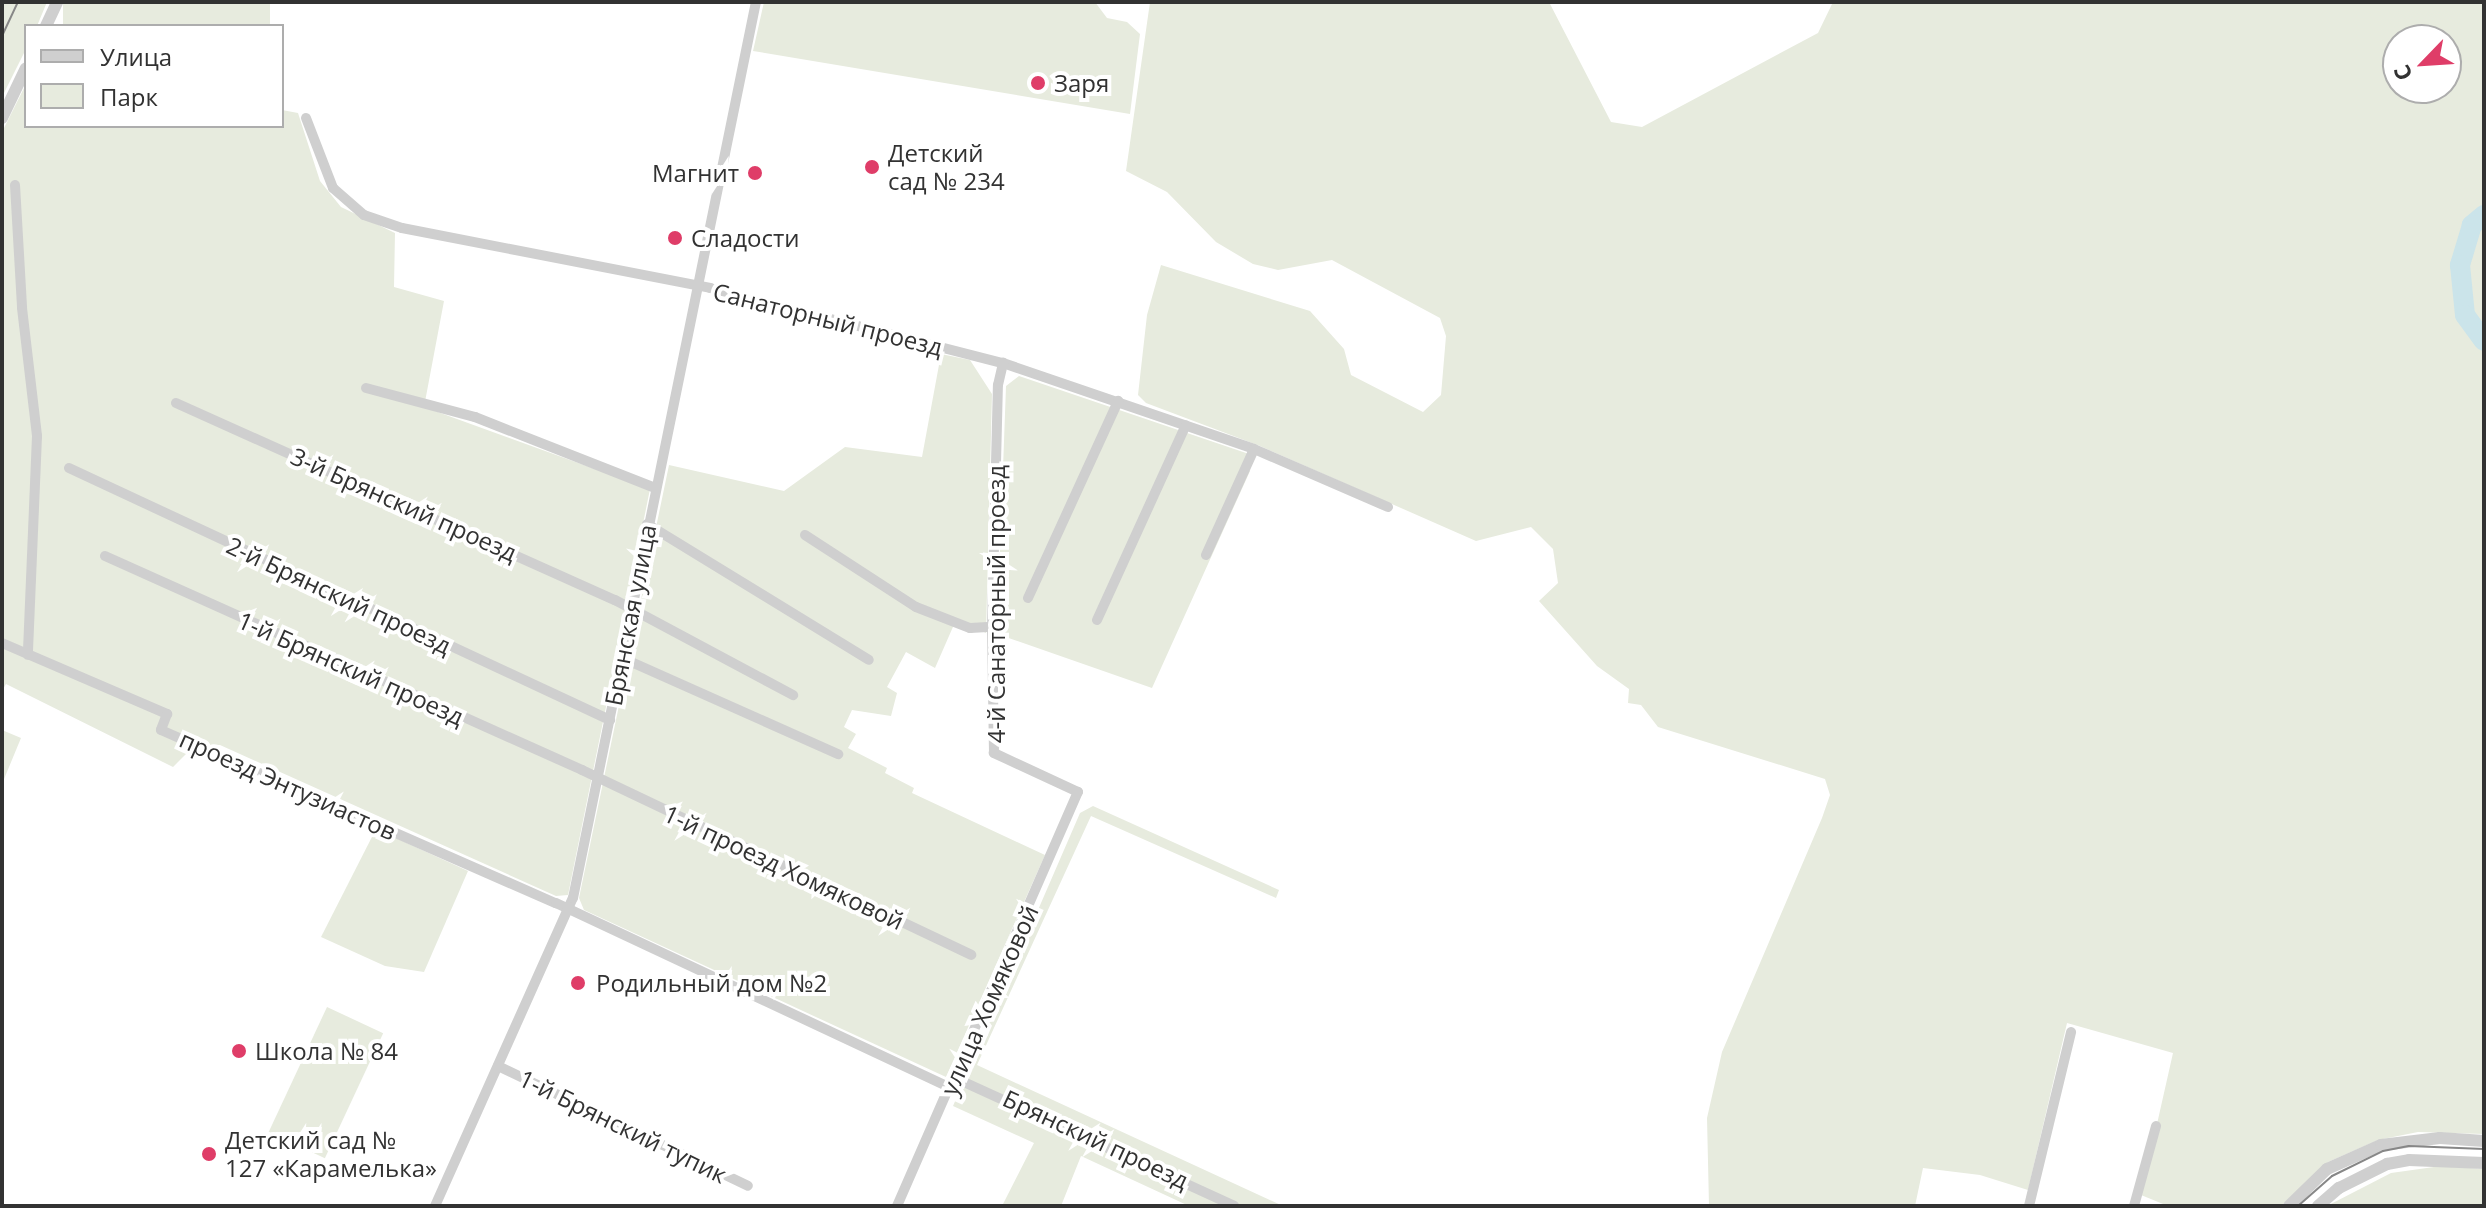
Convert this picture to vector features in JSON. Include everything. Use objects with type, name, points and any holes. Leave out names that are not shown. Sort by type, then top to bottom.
[{"type":"street","points":[[47,24],[57,2]]},
{"type":"street","name":"Брянская улица","points":[[435,1206],[569,910],[756,2]]},
{"type":"street","points":[[2,118],[24,72]]},
{"type":"street","name":"Санаторный проезд","points":[[306,118],[333,188],[364,215],[402,228],[697,286],[1003,363],[1254,449],[1388,507]]},
{"type":"street","points":[[2,643],[28,655],[37,436],[22,308],[15,185]]},
{"type":"street","name":"4-й Санаторный проезд","points":[[1003,363],[998,385],[992,627],[994,753],[1078,792]]},
{"type":"street","points":[[366,388],[475,417],[655,488]]},
{"type":"street","points":[[1028,598],[1118,401]]},
{"type":"street","name":"3-й Брянский проезд","points":[[176,403],[630,609],[793,695]]},
{"type":"street","points":[[1097,620],[1186,425]]},
{"type":"street","points":[[1206,555],[1254,449]]},
{"type":"street","name":"2-й Брянский проезд","points":[[69,468],[610,720]]},
{"type":"street","points":[[647,524],[869,660]]},
{"type":"street","points":[[805,535],[916,607],[970,628],[992,627]]},
{"type":"street","name":"1-й Брянский проезд","points":[[105,556],[598,779]]},
{"type":"street","name":"проезд Энтузиастов","points":[[28,655],[167,714],[161,730],[569,910]]},
{"type":"street","points":[[620,657],[838,754]]},
{"type":"street","name":"1-й проезд Хомяковой","points":[[598,779],[971,955]]},
{"type":"street","name":"улица Хомяковой","points":[[897,1206],[1078,792]]},
{"type":"street","name":"Брянский проезд","points":[[569,910],[1234,1206]]},
{"type":"street","points":[[2029,1206],[2071,1032]]},
{"type":"street","name":"1-й Брянский тупик","points":[[498,1066],[748,1186]]},
{"type":"street","points":[[2134,1206],[2156,1126]]},
{"type":"street","points":[[2289,1206],[2327,1169],[2381,1145],[2440,1138],[2484,1141]]},
{"type":"street","points":[[2318,1206],[2339,1188],[2387,1164],[2409,1160],[2484,1163]]},
{"type":"green space","points":[[2,2],[47,2],[38,24],[24,24],[24,53],[2,97]]},
{"type":"green space","points":[[63,2],[270,2],[270,24],[63,24]]},
{"type":"green space","name":"Заря","points":[[764,2],[1095,2],[1107,18],[1127,22],[1140,34],[1130,114],[753,51]]},
{"type":"green space","points":[[1150,2],[1549,2],[1611,122],[1642,127],[1818,33],[1833,2],[2484,2],[2484,1134],[2418,1132],[2378,1140],[2328,1162],[2281,1206],[2168,1206],[2141,1195],[2173,1053],[2067,1023],[2028,1190],[1980,1175],[1923,1168],[1915,1206],[1709,1206],[1707,1118],[1722,1052],[1822,818],[1830,795],[1825,779],[1658,727],[1641,705],[1628,703],[1629,689],[1597,666],[1539,601],[1558,583],[1553,549],[1531,527],[1476,541],[1260,446],[1146,403],[1138,395],[1147,315],[1161,265],[1310,311],[1344,349],[1351,375],[1423,412],[1441,395],[1446,336],[1440,318],[1332,260],[1278,270],[1253,264],[1216,242],[1167,192],[1126,171]]},
{"type":"green space","points":[[24,88],[24,128],[284,128],[284,110],[298,113],[320,181],[341,207],[395,233],[394,287],[444,301],[424,407],[650,489],[568,895],[556,896],[220,745],[193,747],[173,767],[6,684],[2,691],[2,132]]},
{"type":"green space","points":[[941,354],[970,360],[992,394],[986,633],[956,620],[935,668],[906,652],[887,687],[897,693],[891,716],[852,710],[844,727],[856,734],[848,748],[887,768],[885,773],[914,788],[912,793],[1045,855],[946,1077],[584,910],[579,898],[669,465],[784,491],[845,447],[922,457]]},
{"type":"green space","points":[[1019,376],[1249,454],[1242,467],[1250,471],[1152,688],[997,634],[1006,386]]},
{"type":"green space","points":[[2,730],[21,738],[2,784]]},
{"type":"green space","points":[[1093,806],[1279,890],[1276,898],[1091,816],[977,1065],[1283,1206],[1189,1206],[1081,1156],[1061,1206],[1002,1206],[1034,1143],[953,1106],[1080,813]]},
{"type":"green space","points":[[376,829],[468,871],[424,972],[385,966],[321,937]]},
{"type":"green space","points":[[327,1007],[383,1033],[325,1158],[269,1132]]},
{"type":"green space","points":[[2441,1166],[2484,1169],[2484,1206],[2327,1206],[2391,1173]]},
{"type":"waterway","points":[[2484,215],[2472,225],[2460,265],[2465,315],[2484,341]]},
{"type":"tram line","points":[[2,36],[18,2]]},
{"type":"tram line","points":[[2298,1206],[2332,1176],[2383,1151],[2409,1146],[2484,1149]]},
{"type":"place","name":"Заря","points":[[1038,83]]},
{"type":"place","name":"Детский сад № 234","points":[[872,167]]},
{"type":"place","name":"Магнит","points":[[755,173]]},
{"type":"place","name":"Сладости","points":[[675,238]]},
{"type":"place","name":"Родильный дом №2","points":[[578,983]]},
{"type":"place","name":"Школа № 84","points":[[239,1051]]},
{"type":"place","name":"Детский сад № 127 «Карамелька»","points":[[209,1154]]}]
